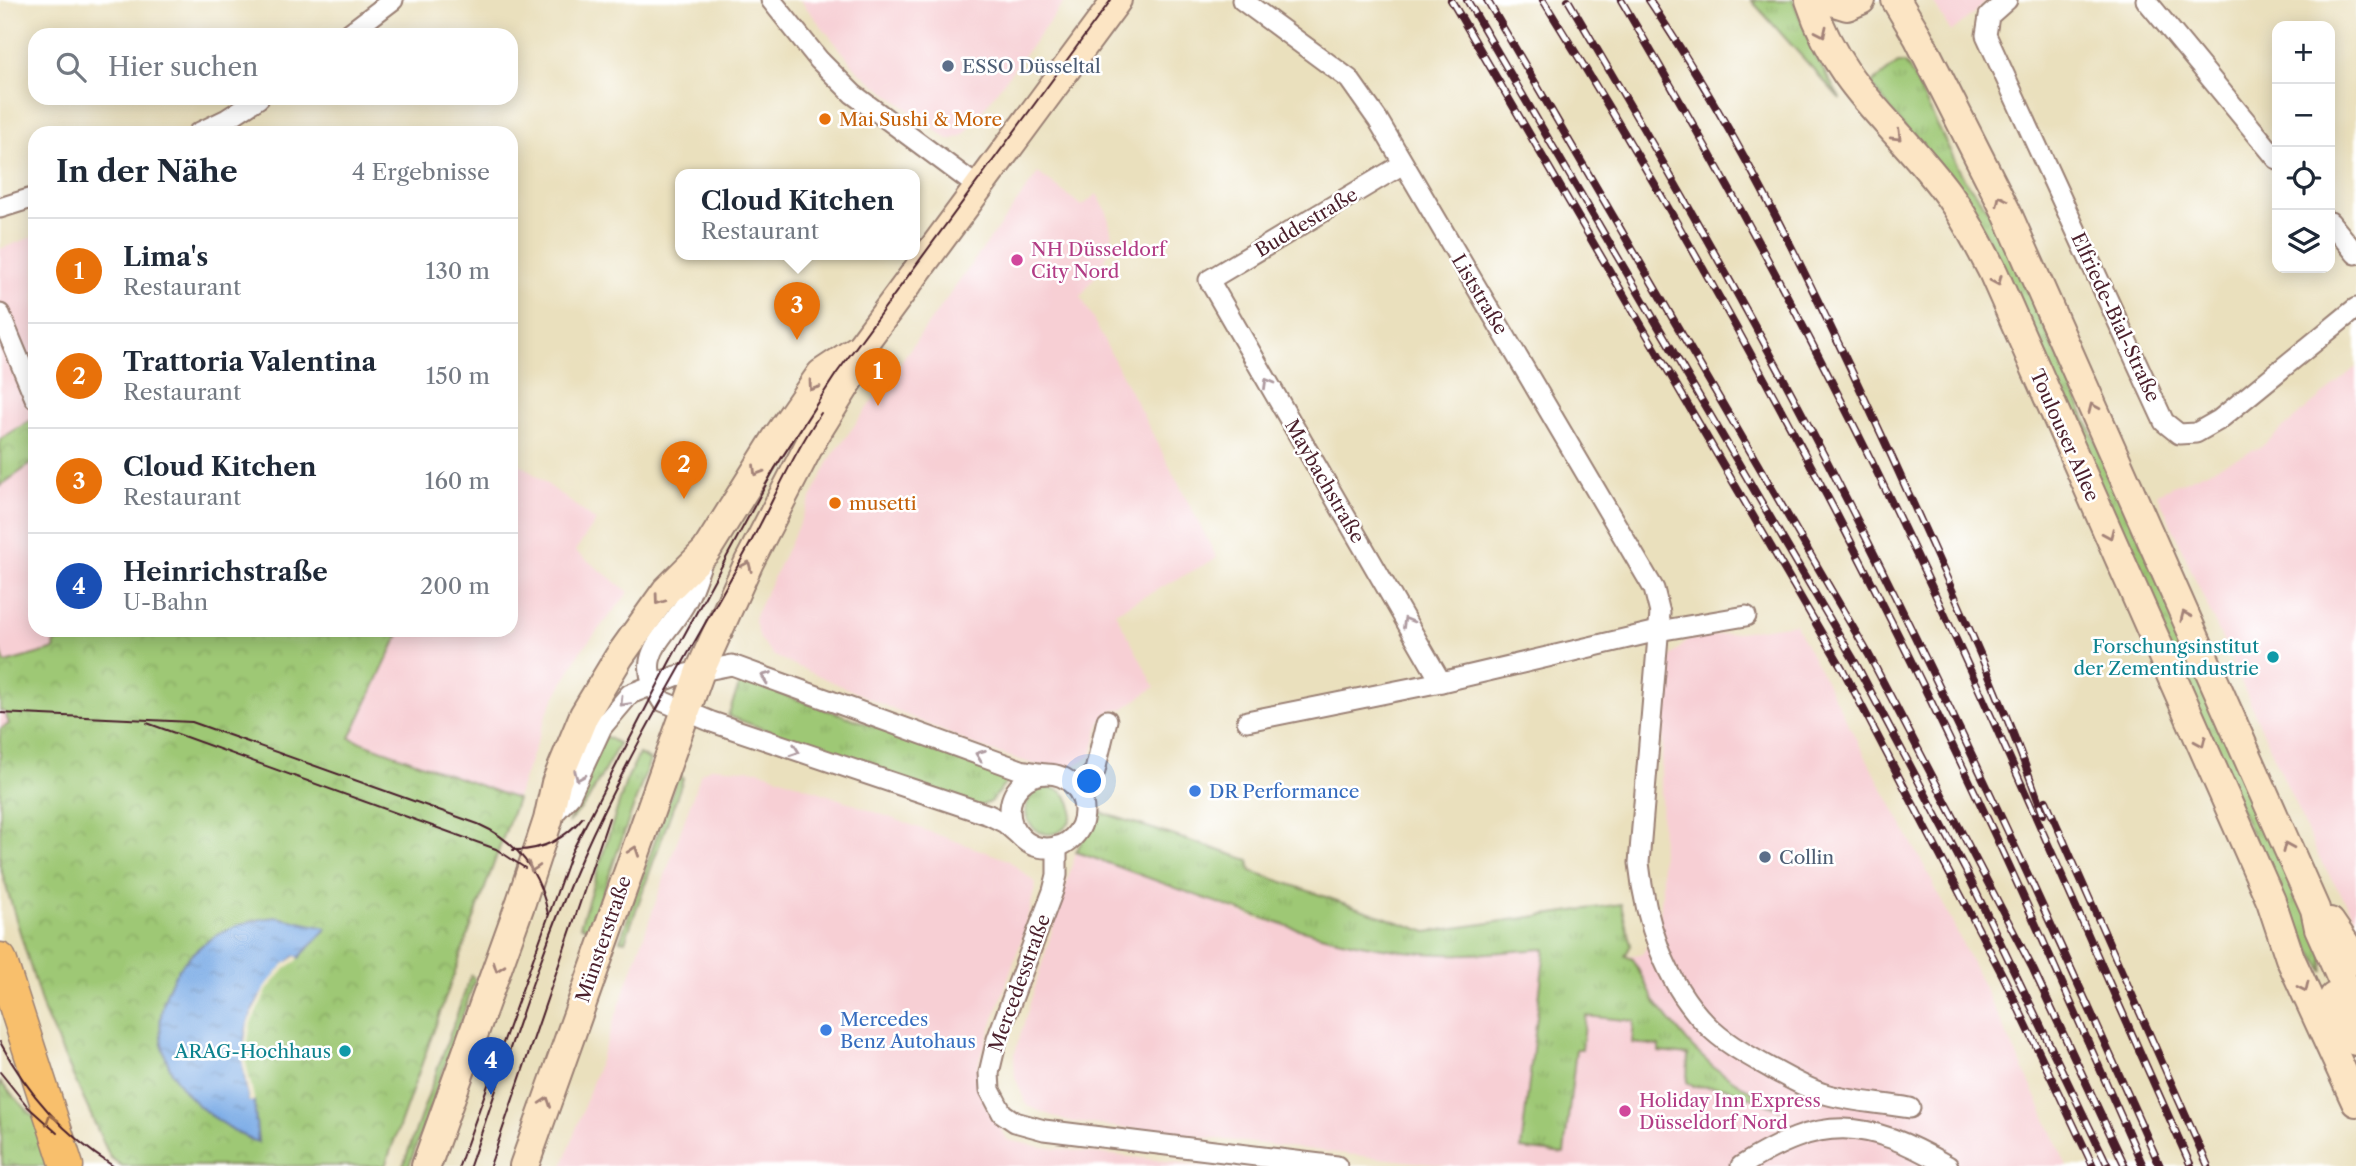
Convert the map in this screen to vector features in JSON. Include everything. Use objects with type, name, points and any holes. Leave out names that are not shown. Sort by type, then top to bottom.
[{"type":"main road","name":"Münsterstraße","points":[[524,1166],[684,712],[749,562],[813,438],[851,377],[860,348],[1117,0]]},
{"type":"main road","name":"Toulouser Allee","points":[[1810,0],[1820,31],[1852,85],[1945,190],[1966,220],[1993,272],[2272,901]]},
{"type":"main road","points":[[1828,0],[1839,6],[1856,4],[1861,0]]},
{"type":"main road","name":"Toulouser Allee","points":[[1896,0],[1919,37],[2006,211],[2315,909]]},
{"type":"main road","name":"Münsterstraße","points":[[426,1166],[548,820],[560,772],[593,698],[666,591],[706,551],[778,436],[821,374],[860,348]]},
{"type":"main road","points":[[2272,901],[2317,967],[2356,1041]]},
{"type":"main road","points":[[2272,901],[2290,958],[2356,1102]]},
{"type":"main road","points":[[2315,909],[2330,922],[2356,960]]},
{"type":"main road","points":[[2315,909],[2319,928],[2356,1011]]},
{"type":"main road","points":[[0,959],[67,1166]]},
{"type":"street","points":[[356,28],[393,0]]},
{"type":"street","points":[[771,0],[819,61],[853,94],[978,187]]},
{"type":"street","name":"Liststraße","points":[[1242,0],[1349,79],[1403,164],[1654,589],[1659,603],[1658,631],[1639,863],[1642,893],[1653,934],[1680,990],[1706,1024],[1731,1044],[1790,1079],[1825,1094],[1910,1108]]},
{"type":"street","name":"Elfriede-Bial-Straße","points":[[2007,0],[1989,16],[1986,36],[2164,422],[2179,433],[2196,433],[2219,420],[2356,308]]},
{"type":"street","points":[[2146,0],[2272,153]]},
{"type":"street","points":[[232,126],[252,105]]},
{"type":"street","name":"Buddestraße","points":[[1209,280],[1403,164]]},
{"type":"street","points":[[0,208],[28,199]]},
{"type":"street","points":[[2335,228],[2356,254]]},
{"type":"street","name":"Maybachstraße","points":[[1209,280],[1441,682]]},
{"type":"street","points":[[0,314],[28,381]]},
{"type":"street","name":"Münsterstraße","points":[[652,686],[648,673],[656,644],[687,601],[706,551]]},
{"type":"street","points":[[1247,721],[1441,682],[1658,631],[1746,616]]},
{"type":"street","points":[[721,629],[732,665]]},
{"type":"street","points":[[652,686],[662,701],[684,712],[989,815],[1041,847],[1058,846],[1069,840],[1081,826],[1084,807],[1078,790],[1063,778],[1021,771],[732,665],[700,671]]},
{"type":"street","name":"Münsterstraße","points":[[548,820],[570,796],[603,726],[630,694],[700,671]]},
{"type":"street","points":[[1078,790],[1095,771],[1107,720]]},
{"type":"street","points":[[1020,836],[1011,817],[1013,797],[1026,781],[1045,774]]},
{"type":"street","name":"Mercedesstraße","points":[[1058,846],[1053,891],[991,1059],[990,1090],[1002,1113],[1015,1122],[1044,1130],[1338,1166]]},
{"type":"street","points":[[1741,1166],[1797,1135],[1846,1126],[1905,1143],[1948,1166]]},
{"type":"shaded area","points":[[800,0],[1066,0],[963,136],[949,140],[859,72]]},
{"type":"shaded area","points":[[1932,0],[1989,0],[1951,32]]},
{"type":"shaded area","points":[[1038,173],[1082,206],[1097,194],[1107,212],[1112,236],[1109,250],[1101,268],[1081,296],[1217,558],[1115,612],[1155,687],[1123,709],[1115,709],[1100,722],[1092,756],[1067,769],[1039,766],[976,746],[774,656],[760,639],[754,618],[830,459]]},
{"type":"shaded area","points":[[28,239],[28,637],[247,637],[349,738],[398,637],[518,637],[518,462],[596,521],[575,551],[629,592],[580,652],[547,713],[516,800],[0,832],[0,249]]},
{"type":"shaded area","points":[[2356,367],[2356,918],[2320,860],[2157,493],[2261,447]]},
{"type":"shaded area","points":[[1795,624],[1930,877],[2025,1072],[2067,1166],[1448,1166],[1065,1121],[1027,1106],[1015,1077],[1014,1056],[1076,852],[1258,919],[1350,942],[1423,953],[1545,949],[1604,958],[1642,954],[1658,929],[1662,894],[1661,770],[1668,659],[1689,639]]},
{"type":"shaded area","points":[[712,767],[759,770],[1008,860],[1036,883],[1024,933],[978,1065],[982,1096],[993,1118],[1008,1140],[1042,1147],[1211,1166],[563,1166],[701,773]]},
{"type":"green space","points":[[1751,0],[1793,0],[1816,57],[1841,100]]},
{"type":"green space","points":[[1898,63],[1904,63],[1909,68],[1963,177],[1997,222],[2322,943],[2324,972],[2279,897],[1987,236],[1871,84]]},
{"type":"green space","points":[[28,422],[28,466],[0,486],[0,439]]},
{"type":"green space","points":[[73,637],[398,637],[350,738],[517,799],[385,1166],[122,1166],[110,1157],[44,1012],[0,866],[0,729],[9,724],[5,712],[0,711],[0,649],[5,663],[55,649],[54,643]]},
{"type":"green space","points":[[741,680],[1004,771],[1008,780],[991,802],[977,807],[728,716]]},
{"type":"green space","points":[[605,736],[619,744],[587,802],[568,823]]},
{"type":"green space","points":[[639,754],[650,760],[590,929],[580,926],[626,781]]},
{"type":"green space","points":[[679,773],[683,779],[625,941],[620,940]]},
{"type":"green space","points":[[1049,788],[1066,794],[1072,811],[1066,828],[1049,834],[1032,828],[1026,811],[1032,794]]},
{"type":"green space","points":[[1097,811],[1249,860],[1251,871],[1427,932],[1621,904],[1631,945],[1625,956],[1633,959],[1654,1001],[1691,1046],[1713,1067],[1781,1110],[1727,1088],[1693,1086],[1687,1082],[1688,1055],[1659,1052],[1659,1046],[1632,1043],[1634,1021],[1586,1016],[1582,1049],[1576,1049],[1564,1154],[1521,1149],[1545,949],[1469,954],[1423,953],[1333,938],[1246,913],[1076,852]]},
{"type":"green space","points":[[471,975],[475,980],[409,1166],[403,1166]]},
{"type":"green space","points":[[0,1082],[39,1122],[52,1166],[2,1166]]},
{"type":"water","points":[[277,917],[327,928],[299,958],[295,956],[279,972],[266,988],[249,1021],[243,1058],[249,1101],[254,1101],[258,1142],[221,1122],[188,1095],[168,1064],[161,1031],[165,998],[179,969],[203,944],[236,926]]},
{"type":"pier","points":[[296,956],[299,958],[297,961],[286,968],[268,989],[251,1023],[245,1059],[254,1098],[254,1101],[249,1102],[242,1059],[248,1022],[265,987],[283,965]]},
{"type":"tram line","points":[[920,260],[1111,0]]},
{"type":"tram line","points":[[459,1166],[571,853],[669,663],[775,468],[836,374],[920,260]]},
{"type":"tram line","points":[[470,1166],[551,933],[600,818],[660,703],[821,413]]},
{"type":"tram line","points":[[0,713],[192,722],[478,824],[504,839],[525,860],[539,885],[548,914]]},
{"type":"tram line","points":[[147,723],[496,849],[525,868]]},
{"type":"tram line","points":[[513,850],[534,848],[552,842],[569,832],[583,817]]},
{"type":"tram line","points":[[490,1166],[609,818]]},
{"type":"tram line","points":[[0,1042],[22,1079],[48,1112],[78,1141],[113,1166]]},
{"type":"tram line","points":[[0,1072],[28,1107],[57,1133]]},
{"type":"railway","points":[[1451,0],[1842,668],[2004,978],[2093,1166]]},
{"type":"railway","points":[[1467,0],[1855,662],[1965,869],[2108,1166]]},
{"type":"railway","points":[[1487,0],[1869,655],[2033,969],[2125,1166]]},
{"type":"railway","points":[[1543,0],[1666,203],[1837,516],[1995,835],[2143,1166]]},
{"type":"railway","points":[[1568,0],[1713,251],[1850,506],[2009,834],[2160,1166]]},
{"type":"railway","points":[[1621,0],[1752,230],[1873,464],[1995,726],[2191,1166]]},
{"type":"railway","points":[[1649,0],[1684,54],[1748,165],[1835,337],[1971,632],[2009,722],[2043,814]]},
{"type":"railway","points":[[2046,801],[2208,1166]]},
{"type":"place","name":"ESSO Düsseltal","points":[[948,66]]},
{"type":"place","name":"Mai Sushi & More","points":[[825,119]]},
{"type":"place","name":"NH Düsseldorf City Nord","points":[[1017,260]]},
{"type":"place","name":"Cloud Kitchen","points":[[797,340]]},
{"type":"place","name":"Lima's","points":[[878,406]]},
{"type":"place","name":"Trattoria Valentina","points":[[684,499]]},
{"type":"place","name":"musetti","points":[[835,503]]},
{"type":"place","name":"Forschungsinstitut der Zementindustrie","points":[[2273,657]]},
{"type":"place","name":"DR Performance","points":[[1195,791]]},
{"type":"place","name":"Collin","points":[[1765,857]]},
{"type":"place","name":"Mercedes Benz Autohaus","points":[[826,1030]]},
{"type":"place","name":"ARAG-Hochhaus","points":[[345,1051]]},
{"type":"place","name":"Heinrichstraße","points":[[491,1095]]},
{"type":"place","name":"Holiday Inn Express Düsseldorf Nord","points":[[1625,1111]]}]
